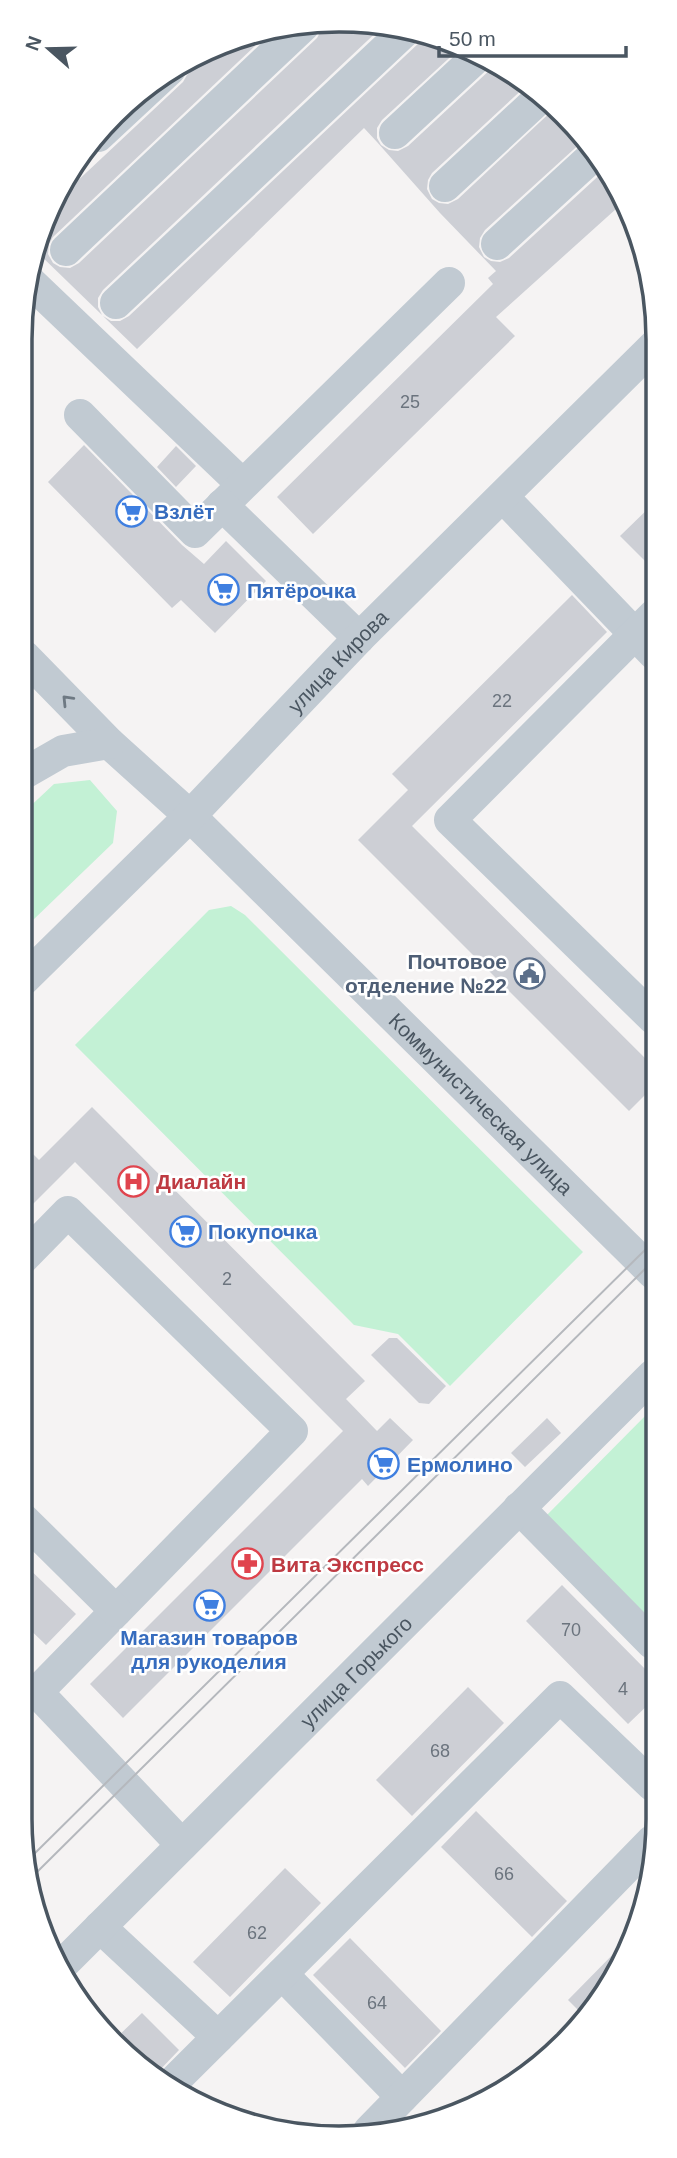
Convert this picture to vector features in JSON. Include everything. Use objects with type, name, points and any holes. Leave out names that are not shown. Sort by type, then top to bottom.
[{"type":"street","points":[[66,250],[294,35]]},
{"type":"street","points":[[116,303],[398,37]]},
{"type":"street","points":[[395,133],[472,62]]},
{"type":"street","points":[[445,186],[535,103]]},
{"type":"street","points":[[497,244],[588,160]]},
{"type":"street","points":[[80,415],[195,532],[449,283]]},
{"type":"street","points":[[36,287],[232,495],[359,638]]},
{"type":"street","name":"улица Кирова","points":[[32,971],[190,816],[359,638],[645,355]]},
{"type":"street","points":[[503,497],[645,631]]},
{"type":"street","points":[[645,637],[450,820],[645,1010]]},
{"type":"street","name":"Коммунистическая улица","points":[[32,664],[109,743],[190,816],[645,1265]]},
{"type":"street","points":[[32,769],[63,751],[109,743]]},
{"type":"street","points":[[32,1249],[68,1212],[292,1431],[37,1692],[182,1845]]},
{"type":"street","name":"улица Горького","points":[[66,1961],[645,1383]]},
{"type":"street","points":[[519,1508],[645,1636]]},
{"type":"street","points":[[32,1528],[116,1611]]},
{"type":"street","points":[[176,2079],[560,1697],[645,1778]]},
{"type":"street","points":[[375,2124],[644,1849]]},
{"type":"street","points":[[100,1927],[218,2038]]},
{"type":"street","points":[[282,1974],[402,2097]]},
{"type":"green space","points":[[90,780],[117,811],[113,843],[32,921],[32,805],[54,784]]},
{"type":"green space","points":[[231,906],[245,915],[583,1252],[450,1386],[398,1334],[354,1325],[75,1045],[209,910]]},
{"type":"green space","points":[[645,1416],[645,1618],[544,1518]]},
{"type":"building","points":[[320,32],[375,34],[103,290],[98,298],[102,315],[43,257],[48,240],[73,185],[183,82],[187,75],[203,63],[259,42],[53,237],[48,254],[53,263],[70,268],[79,263]]},
{"type":"building","points":[[419,42],[453,54],[382,120],[377,128],[377,138],[381,145],[389,150],[398,151],[408,146],[489,71],[520,91],[432,173],[427,189],[432,199],[448,204],[458,199],[548,114],[577,146],[485,230],[479,247],[484,257],[500,262],[509,258],[599,176],[616,209],[496,317],[515,336],[313,534],[277,497],[493,284],[488,278],[496,271],[364,128],[137,349],[103,316],[111,321],[120,321],[129,316]]},
{"type":"building","points":[[84,445],[204,564],[226,541],[266,581],[215,633],[181,600],[172,608],[48,482]]},
{"type":"building","points":[[176,446],[196,466],[176,487],[157,467]]},
{"type":"building","points":[[645,512],[645,561],[620,536]]},
{"type":"building","points":[[572,595],[607,632],[412,826],[645,1058],[645,1095],[629,1111],[358,840],[408,790],[392,774]]},
{"type":"building","points":[[92,1107],[365,1381],[346,1399],[377,1431],[390,1418],[413,1440],[368,1486],[362,1479],[123,1718],[90,1684],[343,1431],[75,1162],[32,1205],[32,1153],[39,1160]]},
{"type":"building","points":[[389,1338],[397,1338],[446,1386],[429,1404],[419,1403],[371,1355]]},
{"type":"building","points":[[547,1418],[561,1433],[525,1467],[511,1453]]},
{"type":"building","points":[[32,1572],[76,1614],[46,1645],[32,1632]]},
{"type":"building","points":[[562,1585],[645,1669],[645,1708],[628,1724],[526,1621]]},
{"type":"building","points":[[468,1687],[504,1723],[412,1816],[376,1780]]},
{"type":"building","points":[[476,1811],[567,1901],[532,1937],[441,1847]]},
{"type":"building","points":[[285,1868],[321,1903],[230,1997],[193,1962]]},
{"type":"building","points":[[350,1938],[441,2031],[405,2068],[313,1975]]},
{"type":"building","points":[[615,1952],[594,1990],[578,2010],[568,2000]]},
{"type":"building","points":[[142,2013],[179,2050],[160,2069],[119,2035]]},
{"type":"tram line","points":[[33,1855],[645,1250]]},
{"type":"tram line","points":[[36,1873],[645,1269]]},
{"type":"place","name":"Взлёт","points":[[131,511]]},
{"type":"place","name":"Пятёрочка","points":[[224,590]]},
{"type":"place","name":"Почтовое отделение №22","points":[[530,973]]},
{"type":"place","name":"Диалайн","points":[[133,1181]]},
{"type":"place","name":"Покупочка","points":[[185,1231]]},
{"type":"place","name":"Ермолино","points":[[384,1464]]},
{"type":"place","name":"Вита Экспресс","points":[[248,1564]]},
{"type":"place","name":"Магазин товаров для рукоделия","points":[[209,1605]]}]
